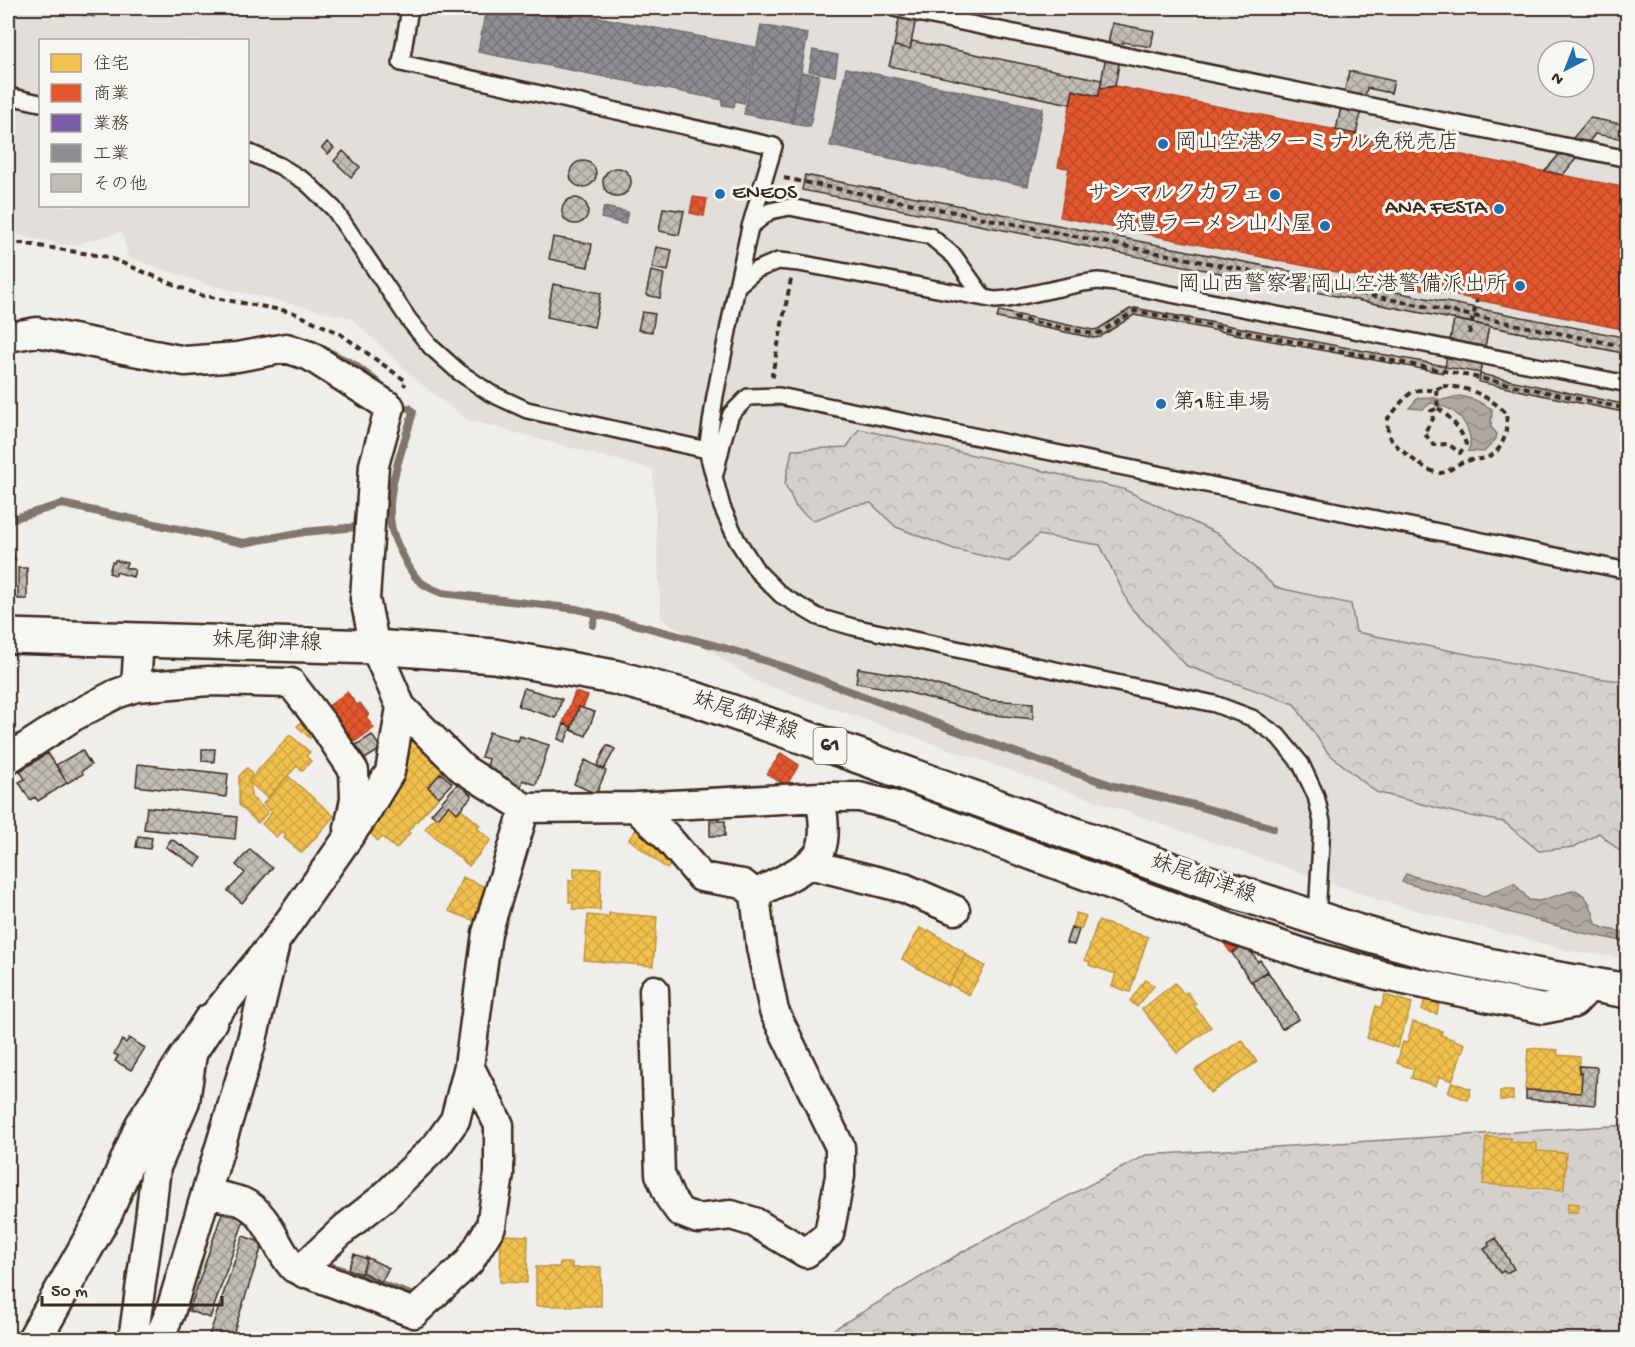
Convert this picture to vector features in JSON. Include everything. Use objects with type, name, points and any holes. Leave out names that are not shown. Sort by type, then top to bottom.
[{"type":"main road","name":"妹尾御津線","points":[[8,636],[375,646],[494,656],[614,677],[692,698],[1200,880],[1317,918],[1437,954],[1628,992]]},
{"type":"main road","points":[[34,1340],[105,1214],[143,1124],[202,1033]]},
{"type":"street","points":[[8,337],[37,332],[185,361],[237,357],[285,348],[310,356],[390,407],[374,465],[365,599],[375,646],[401,707],[463,769],[525,808],[635,807],[859,797],[901,807],[1240,932],[1309,955],[1381,975],[1544,1009],[1575,1003],[1591,985]]},
{"type":"street","points":[[136,687],[139,639]]},
{"type":"street","points":[[8,759],[74,716],[116,694],[136,687],[209,681],[291,683],[324,726],[354,771],[356,799],[346,840]]},
{"type":"street","points":[[133,1340],[156,1167],[185,1101],[202,1033],[276,940],[364,815],[390,772],[401,707]]},
{"type":"street","points":[[755,894],[804,868],[821,850],[824,817],[820,797]]},
{"type":"street","points":[[635,807],[666,836],[701,877],[743,884],[755,894],[761,947],[774,1011],[840,1147],[840,1176],[829,1234],[806,1253],[754,1222],[731,1215],[698,1219],[680,1212],[670,1198],[660,1174],[654,990]]},
{"type":"street","points":[[304,1273],[310,1261],[345,1228],[383,1198],[437,1145],[455,1120],[469,1066],[487,933],[525,808]]},
{"type":"street","points":[[809,864],[904,888],[955,910]]},
{"type":"street","points":[[1309,955],[1317,918]]},
{"type":"street","points":[[158,1340],[170,1313],[251,1044],[276,940]]},
{"type":"street","points":[[206,1193],[243,1202],[256,1210],[265,1220],[284,1257],[294,1268],[414,1314],[469,1262],[491,1226],[499,1174],[499,1125],[469,1066]]},
{"type":"lane","points":[[410,8],[401,63],[774,146],[750,227],[714,396],[707,450],[726,516],[737,540],[757,571],[781,595],[818,617],[853,627],[1215,704],[1252,718],[1278,736],[1301,764],[1316,796],[1322,822],[1317,918]]},
{"type":"lane","points":[[893,8],[1628,159]]},
{"type":"lane","points":[[8,96],[39,103]]},
{"type":"lane","points":[[249,152],[280,166],[306,183],[334,209],[409,320],[431,347],[459,372],[490,393],[527,410],[707,450]]},
{"type":"lane","points":[[750,227],[770,211],[790,207],[930,236],[954,255],[984,298]]},
{"type":"lane","points":[[737,286],[756,270],[778,261],[984,298],[1008,299],[1098,281],[1628,384]]},
{"type":"lane","points":[[714,477],[731,414],[748,397],[779,396],[1628,571]]},
{"type":"path","points":[[765,175],[1628,347]]},
{"type":"path","points":[[8,240],[108,257],[199,295],[292,312],[339,333],[406,381],[390,407]]},
{"type":"path","points":[[783,377],[772,375],[792,273]]},
{"type":"path","points":[[1012,318],[1093,334],[1099,333],[1135,311],[1628,409]]},
{"type":"path","points":[[1443,386],[1457,386],[1495,402],[1506,413],[1508,425],[1503,441],[1497,451],[1489,457],[1464,461],[1442,473],[1419,464],[1390,437],[1388,417],[1406,396],[1418,390],[1436,390],[1443,386]]},
{"type":"path","points":[[1436,390],[1438,408],[1462,432],[1466,444],[1460,453]]},
{"type":"path","points":[[1438,408],[1431,411],[1433,419],[1424,433],[1434,445],[1448,444],[1460,453],[1464,461]]},
{"type":"shaded area","points":[[8,8],[1627,8],[1627,958],[1575,952],[1381,901],[755,681],[661,618],[653,470],[466,419],[416,380],[351,318],[206,284],[128,257],[122,232],[70,246],[8,233]]},
{"type":"green space","points":[[859,429],[1123,489],[1220,535],[1275,587],[1351,604],[1356,632],[1574,675],[1627,682],[1627,857],[1599,833],[1574,847],[1539,851],[1504,822],[1461,814],[1376,792],[1328,753],[1294,704],[1187,666],[1131,608],[1100,545],[1038,535],[1009,562],[954,549],[896,527],[871,503],[849,506],[813,521],[796,507],[785,484],[792,450],[847,447]]},
{"type":"green space","points":[[1627,1125],[1627,1339],[816,1340],[964,1251],[1146,1155]]},
{"type":"water","points":[[1460,396],[1475,400],[1492,409],[1491,427],[1497,434],[1496,439],[1484,452],[1468,451],[1470,435],[1462,420],[1452,410],[1431,403],[1423,409],[1409,408],[1418,398],[1430,397],[1442,400]]},
{"type":"water","points":[[1406,874],[1484,896],[1514,883],[1529,900],[1539,901],[1575,890],[1584,896],[1592,908],[1596,924],[1603,928],[1627,933],[1627,942],[1579,932],[1402,882]]},
{"type":"building: 住宅","points":[[303,721],[316,732],[310,738],[297,726]]},
{"type":"building: 住宅","points":[[411,731],[425,744],[421,748],[446,771],[441,773],[428,787],[439,797],[408,831],[410,833],[396,849],[382,837],[378,841],[371,834],[375,829],[367,822],[380,806],[385,810],[390,804],[385,800]]},
{"type":"building: 住宅","points":[[290,735],[310,752],[306,756],[311,761],[302,771],[297,766],[267,798],[248,781]]},
{"type":"building: 住宅","points":[[247,768],[251,771],[251,778],[248,781],[251,784],[251,797],[268,812],[258,823],[239,805],[239,776]]},
{"type":"building: 住宅","points":[[288,776],[334,816],[302,853],[284,838],[286,835],[282,831],[276,837],[262,824],[272,812],[263,804]]},
{"type":"building: 住宅","points":[[449,805],[457,813],[461,809],[480,825],[477,828],[491,840],[469,866],[425,829]]},
{"type":"building: 住宅","points":[[642,822],[676,857],[667,869],[629,839]]},
{"type":"building: 住宅","points":[[574,868],[601,869],[600,910],[573,909],[573,902],[569,902],[569,880],[574,881]]},
{"type":"building: 住宅","points":[[462,877],[488,888],[475,921],[449,911]]},
{"type":"building: 住宅","points":[[609,913],[657,917],[653,966],[584,960],[588,915],[609,917]]},
{"type":"building: 住宅","points":[[1076,913],[1086,916],[1081,929],[1072,926]]},
{"type":"building: 住宅","points":[[1098,921],[1148,937],[1130,992],[1112,986],[1116,974],[1089,965],[1090,962],[1085,960]]},
{"type":"building: 住宅","points":[[920,928],[928,932],[929,930],[967,954],[948,986],[902,959]]},
{"type":"building: 住宅","points":[[966,955],[985,966],[969,995],[949,984]]},
{"type":"building: 住宅","points":[[1145,980],[1154,986],[1137,1007],[1130,1001]]},
{"type":"building: 住宅","points":[[1175,983],[1184,994],[1187,992],[1196,1004],[1194,1006],[1211,1027],[1177,1053],[1142,1009]]},
{"type":"building: 住宅","points":[[1385,995],[1412,1003],[1397,1048],[1367,1038],[1376,1006],[1381,1008]]},
{"type":"building: 住宅","points":[[1425,999],[1439,1002],[1437,1014],[1422,1010]]},
{"type":"building: 住宅","points":[[1413,1022],[1442,1031],[1441,1035],[1465,1044],[1452,1081],[1439,1076],[1436,1086],[1411,1078],[1414,1069],[1397,1063],[1403,1042],[1407,1043]]},
{"type":"building: 住宅","points":[[1242,1040],[1257,1062],[1210,1093],[1195,1070]]},
{"type":"building: 住宅","points":[[1528,1048],[1558,1050],[1557,1055],[1580,1057],[1581,1093],[1525,1089]]},
{"type":"building: 住宅","points":[[1452,1082],[1471,1089],[1468,1100],[1448,1093]]},
{"type":"building: 住宅","points":[[1500,1091],[1513,1091],[1513,1100],[1500,1100]]},
{"type":"building: 住宅","points":[[1486,1137],[1511,1138],[1511,1142],[1537,1143],[1537,1151],[1566,1153],[1564,1190],[1483,1184]]},
{"type":"building: 住宅","points":[[1568,1203],[1579,1204],[1578,1212],[1567,1212]]},
{"type":"building: 住宅","points":[[501,1235],[528,1236],[527,1283],[500,1282]]},
{"type":"building: 住宅","points":[[560,1263],[572,1263],[572,1268],[601,1267],[601,1306],[536,1306],[536,1267],[559,1267]]},
{"type":"building: 商業","points":[[1115,86],[1628,188],[1628,308],[1623,329],[1060,217],[1069,168],[1058,167],[1073,90],[1098,96],[1100,88]]},
{"type":"building: 商業","points":[[693,197],[707,199],[704,216],[690,213]]},
{"type":"building: 商業","points":[[13,553],[16,560],[8,564],[8,555]]},
{"type":"building: 商業","points":[[347,692],[369,715],[366,717],[374,728],[353,743],[326,708]]},
{"type":"building: 商業","points":[[575,692],[588,696],[583,708],[579,706],[571,726],[563,723]]},
{"type":"building: 商業","points":[[781,753],[799,765],[786,786],[767,774]]},
{"type":"building: 商業","points":[[1231,939],[1238,949],[1231,953],[1224,943]]},
{"type":"building: 業務","points":[[44,8],[96,8],[94,17]]},
{"type":"building: 工業","points":[[486,8],[551,8],[755,47],[744,103],[735,101],[734,107],[722,105],[723,100],[478,52]]},
{"type":"building: 工業","points":[[761,25],[808,34],[791,123],[744,114]]},
{"type":"building: 工業","points":[[813,50],[838,55],[835,76],[809,71]]},
{"type":"building: 工業","points":[[846,68],[1043,108],[1028,186],[830,146]]},
{"type":"building: 工業","points":[[801,72],[819,75],[810,127],[792,124]]},
{"type":"building: 工業","points":[[604,207],[628,212],[625,224],[601,218]]},
{"type":"building: その他","points":[[901,8],[918,8],[910,49],[894,46]]},
{"type":"building: その他","points":[[1112,23],[1154,31],[1151,47],[1123,42],[1115,86],[1100,88]]},
{"type":"building: その他","points":[[912,41],[1102,80],[1098,96],[1073,90],[1070,104],[889,66],[894,46],[910,49]]},
{"type":"building: その他","points":[[1349,71],[1394,81],[1391,93],[1367,88],[1356,134],[1336,130]]},
{"type":"building: その他","points":[[1590,118],[1627,125],[1624,139],[1595,134],[1563,175],[1545,171]]},
{"type":"building: その他","points":[[327,142],[334,148],[328,154],[322,148]]},
{"type":"building: その他","points":[[343,151],[360,167],[351,177],[334,161]]},
{"type":"building: その他","points":[[583,161],[592,165],[596,174],[592,183],[583,187],[574,183],[570,174],[574,165]]},
{"type":"building: その他","points":[[617,168],[627,172],[631,182],[627,192],[617,196],[607,192],[603,182],[607,172]]},
{"type":"building: その他","points":[[805,175],[1628,338],[1628,354],[802,190]]},
{"type":"building: その他","points":[[575,198],[584,202],[588,211],[584,220],[575,224],[566,220],[562,211],[566,202]]},
{"type":"building: その他","points":[[663,208],[684,211],[679,235],[659,231]]},
{"type":"building: その他","points":[[553,237],[592,244],[588,267],[549,259]]},
{"type":"building: その他","points":[[656,247],[672,250],[668,271],[652,268]]},
{"type":"building: その他","points":[[651,271],[664,274],[660,298],[646,295]]},
{"type":"building: その他","points":[[553,284],[601,293],[594,327],[547,317]]},
{"type":"building: その他","points":[[1135,308],[1445,366],[1443,373],[1134,315],[1100,337],[1094,338],[997,318],[999,311],[1093,330]]},
{"type":"building: その他","points":[[642,312],[655,314],[652,332],[638,330]]},
{"type":"building: その他","points":[[1454,319],[1489,326],[1480,373],[1445,367]]},
{"type":"building: その他","points":[[1480,374],[1628,405],[1628,413],[1479,382]]},
{"type":"building: その他","points":[[115,560],[127,563],[125,567],[135,570],[133,577],[116,572],[116,575],[109,573],[112,562],[114,563]]},
{"type":"building: その他","points":[[18,568],[27,568],[27,599],[18,599]]},
{"type":"building: その他","points":[[858,668],[906,676],[989,700],[1033,703],[1033,719],[986,714],[903,691],[856,683]]},
{"type":"building: その他","points":[[524,688],[562,699],[556,718],[518,706]]},
{"type":"building: その他","points":[[579,707],[595,712],[586,736],[571,730]]},
{"type":"building: その他","points":[[564,724],[571,727],[565,742],[558,739]]},
{"type":"building: その他","points":[[489,732],[518,741],[520,736],[549,745],[536,785],[523,780],[521,787],[493,778],[486,770],[489,759],[481,757]]},
{"type":"building: その他","points":[[372,735],[381,749],[365,759],[356,745]]},
{"type":"building: その他","points":[[607,745],[615,749],[604,769],[597,766]]},
{"type":"building: その他","points":[[202,749],[215,749],[214,762],[202,761]]},
{"type":"building: その他","points":[[82,750],[91,765],[82,771],[83,774],[67,783],[56,765]]},
{"type":"building: その他","points":[[48,753],[67,783],[38,801],[35,797],[30,800],[19,782],[25,779],[20,771]]},
{"type":"building: その他","points":[[585,760],[606,771],[596,794],[574,784]]},
{"type":"building: その他","points":[[138,764],[228,774],[226,797],[136,786]]},
{"type":"building: その他","points":[[441,773],[452,783],[439,797],[428,787]]},
{"type":"building: その他","points":[[458,783],[472,796],[457,813],[449,805],[438,818],[431,814]]},
{"type":"building: その他","points":[[147,807],[237,817],[235,839],[144,829]]},
{"type":"building: その他","points":[[710,821],[725,821],[725,836],[710,836]]},
{"type":"building: その他","points":[[138,836],[152,838],[150,849],[136,847]]},
{"type":"building: その他","points":[[171,839],[202,858],[196,866],[166,847]]},
{"type":"building: その他","points":[[250,849],[272,868],[242,903],[228,891],[245,873],[236,865]]},
{"type":"building: その他","points":[[1071,927],[1079,930],[1074,945],[1066,943]]},
{"type":"building: その他","points":[[1246,944],[1258,962],[1260,960],[1268,971],[1251,982],[1232,953]]},
{"type":"building: その他","points":[[1268,972],[1299,1019],[1282,1029],[1252,982]]},
{"type":"building: その他","points":[[129,1038],[145,1048],[131,1070],[115,1061],[118,1056],[114,1054],[122,1040],[126,1043]]},
{"type":"building: その他","points":[[1579,1066],[1597,1067],[1595,1105],[1526,1099],[1526,1090],[1581,1093],[1582,1073],[1579,1073]]},
{"type":"building: その他","points":[[223,1210],[245,1217],[210,1318],[189,1311]]},
{"type":"building: その他","points":[[243,1236],[263,1243],[231,1340],[220,1340],[209,1336]]},
{"type":"building: その他","points":[[1496,1238],[1514,1269],[1506,1273],[1504,1271],[1500,1273],[1484,1249]]},
{"type":"building: その他","points":[[354,1254],[367,1259],[361,1274],[348,1269]]},
{"type":"building: その他","points":[[366,1257],[389,1268],[381,1282],[362,1272]]},
{"type":"waterway","points":[[325,350],[353,364],[378,383]]},
{"type":"waterway","points":[[409,408],[413,412],[393,483],[391,525],[410,570],[422,583],[434,590],[442,593],[577,609],[721,647],[788,668],[997,746],[1114,786],[1198,806],[1273,828]]},
{"type":"waterway","points":[[8,520],[62,504],[243,543],[304,532],[357,527]]},
{"type":"waterway","points":[[593,625],[596,614]]},
{"type":"waterway","points":[[330,1259],[325,1264],[411,1295],[413,1300]]},
{"type":"place","name":"岡山空港ターミナル免税売店","points":[[1163,144]]},
{"type":"place","name":"ENEOS","points":[[720,194]]},
{"type":"place","name":"サンマルクカフェ","points":[[1275,195]]},
{"type":"place","name":"ANA FESTA","points":[[1499,209]]},
{"type":"place","name":"筑豊ラーメン山小屋","points":[[1325,226]]},
{"type":"place","name":"岡山西警察署岡山空港警備派出所","points":[[1520,286]]},
{"type":"place","name":"第1駐車場","points":[[1161,404]]}]
